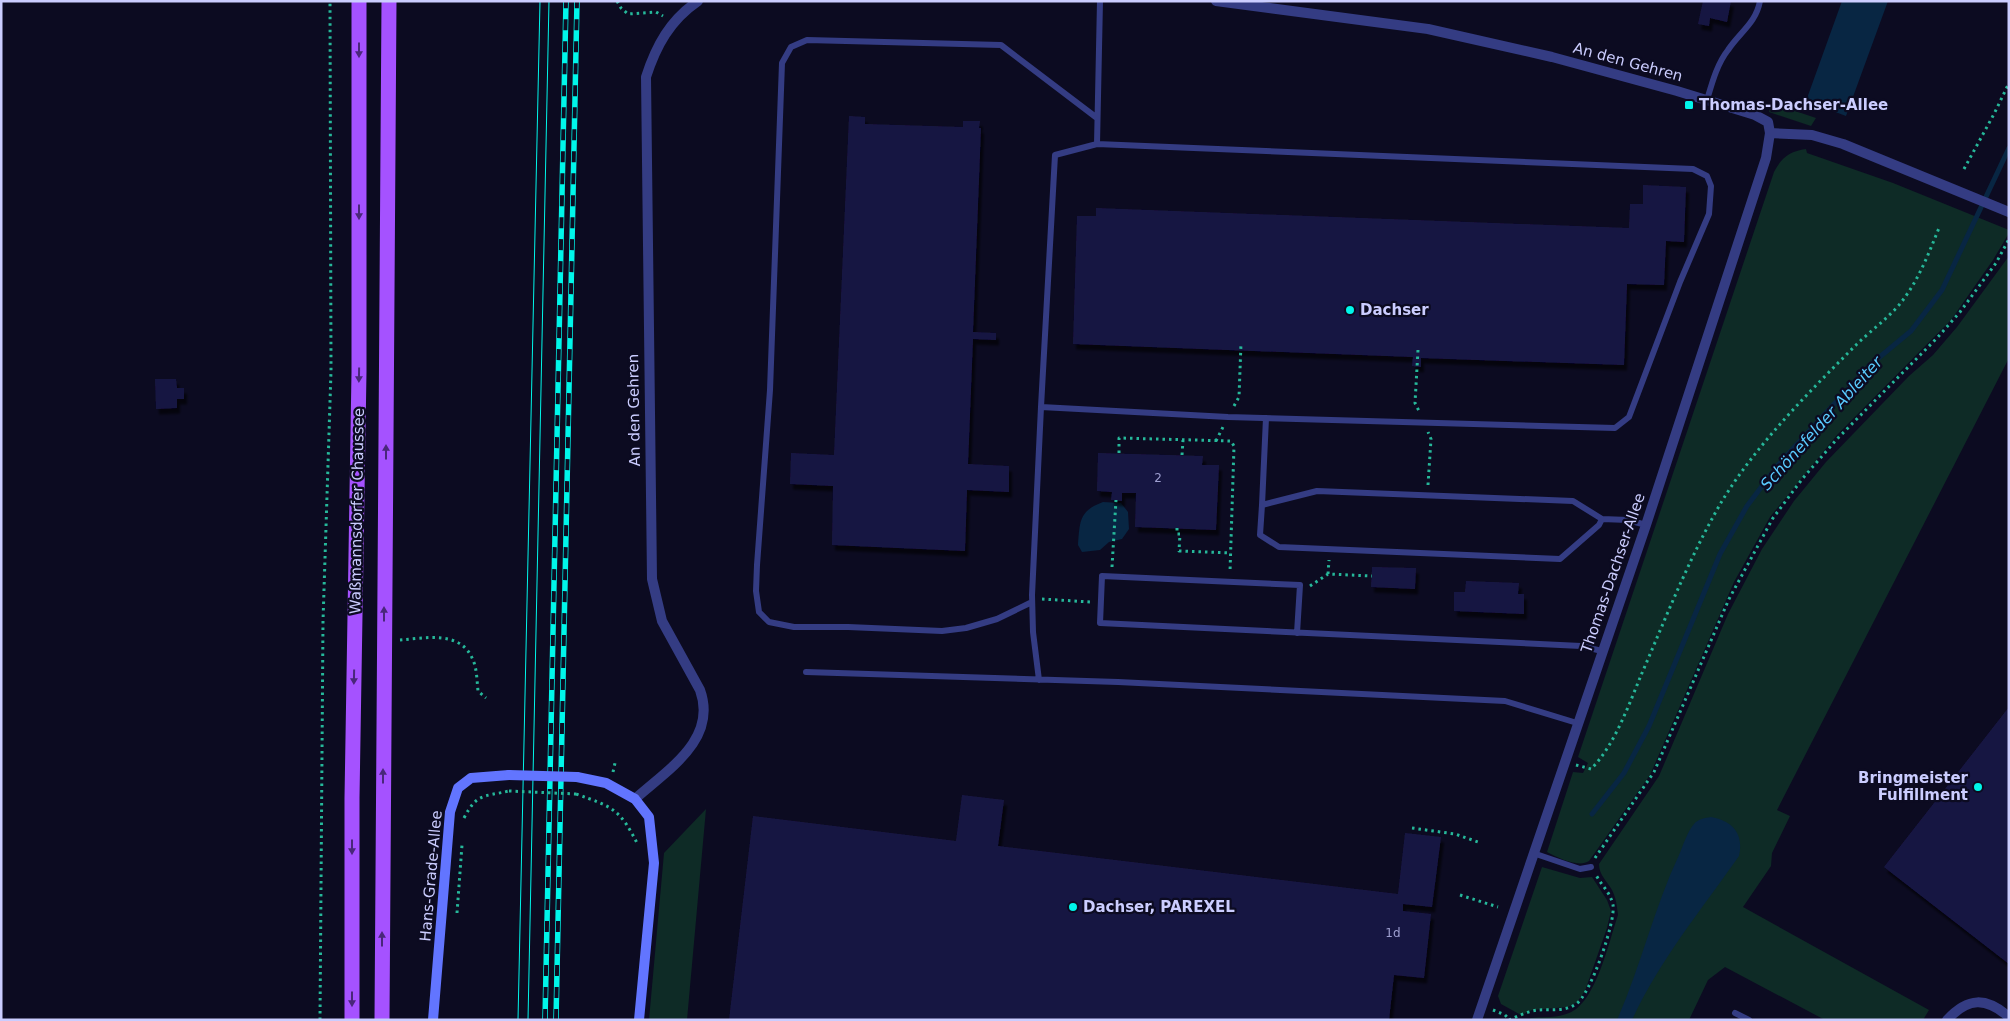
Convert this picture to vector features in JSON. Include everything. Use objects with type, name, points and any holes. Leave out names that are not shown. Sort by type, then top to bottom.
[{"type":"main road","name":"Waßmannsdorfer Chaussee","points":[[352,1020],[352,798],[359,372],[359,1]]},
{"type":"main road","name":"Waßmannsdorfer Chaussee","points":[[382,1020],[389,1]]},
{"type":"street","name":"An den Gehren","points":[[635,799],[693,746],[701,730],[705,713],[700,690],[662,621],[652,579],[646,77],[653,53],[672,22],[698,1]]},
{"type":"street","name":"An den Gehren","points":[[1216,1],[1428,29],[1552,57],[1756,115],[1768,122],[1770,133]]},
{"type":"street","points":[[1770,133],[1812,135],[1843,144],[2009,212]]},
{"type":"street","name":"Thomas-Dachser-Allee","points":[[1477,1020],[1646,525],[1766,158],[1770,133]]},
{"type":"street","name":"Hans-Grade-Allee","points":[[434,1020],[450,812],[458,788],[471,778],[510,775],[577,777],[606,783],[635,799],[649,817],[654,863],[639,1020]]},
{"type":"street","points":[[1947,1020],[1964,1005],[1983,1002],[1992,1004],[2009,1017]]},
{"type":"lane","points":[[1097,144],[1100,1]]},
{"type":"lane","points":[[1707,100],[1713,80],[1727,50],[1758,13],[1760,1]]},
{"type":"lane","points":[[1032,600],[997,619],[966,628],[942,632],[848,627],[794,627],[769,622],[759,612],[756,591],[756,565],[770,390],[782,63],[791,47],[807,40],[1001,45],[1098,118]]},
{"type":"lane","points":[[1039,680],[1033,632],[1032,600],[1041,407],[1055,155],[1097,144],[1693,169],[1707,176],[1711,186],[1709,214],[1680,282],[1629,417],[1615,428],[1228,417],[1041,407]]},
{"type":"lane","points":[[1266,418],[1260,535],[1279,547],[1560,559],[1599,525],[1602,519]]},
{"type":"lane","points":[[1262,505],[1317,491],[1573,501],[1602,519],[1628,520],[1646,525]]},
{"type":"lane","points":[[1297,633],[1300,585],[1102,576],[1100,623],[1297,633],[1581,646],[1602,651]]},
{"type":"lane","points":[[806,672],[1039,680],[1505,701],[1577,723]]},
{"type":"lane","points":[[1533,853],[1580,869],[1591,867]]},
{"type":"lane","points":[[1735,1012],[1749,1020]]},
{"type":"path","points":[[320,1020],[323,621],[331,371],[330,1]]},
{"type":"path","points":[[617,1],[628,14],[656,12],[672,22]]},
{"type":"path","points":[[1964,169],[2009,83]]},
{"type":"path","points":[[1583,766],[1591,769],[1603,757],[1632,696],[1692,556],[1723,500],[1757,452],[1805,397],[1898,305],[1917,280],[1939,228]]},
{"type":"path","points":[[1481,1006],[1505,1015],[1509,1020],[1538,1010],[1563,1010],[1578,1004],[1584,997],[1592,983],[1614,914],[1608,890],[1597,878],[1591,867],[1597,854],[1642,792],[1654,772],[1729,599],[1772,518],[1837,439],[1938,337],[1960,312],[2009,240]]},
{"type":"path","points":[[1216,441],[1239,397],[1241,343]]},
{"type":"path","points":[[1119,453],[1119,438],[1231,441],[1234,446],[1230,582]]},
{"type":"path","points":[[1182,456],[1183,440]]},
{"type":"path","points":[[1113,560],[1116,500]]},
{"type":"path","points":[[1177,528],[1177,534],[1180,534],[1179,551],[1231,553]]},
{"type":"path","points":[[1299,593],[1328,574],[1372,576]]},
{"type":"path","points":[[1032,600],[1101,602]]},
{"type":"path","points":[[384,640],[446,638],[462,643],[474,660],[478,691],[486,698]]},
{"type":"path","points":[[463,827],[464,818],[472,802],[481,797],[509,791],[576,794],[609,805],[627,823],[639,846]]},
{"type":"path","points":[[1412,828],[1455,834],[1478,842]]},
{"type":"path","points":[[457,916],[462,843]]},
{"type":"path","points":[[1460,895],[1498,907]]},
{"type":"green space","points":[[1771,103],[1816,118],[1811,126],[1769,112]]},
{"type":"green space","points":[[1806,149],[1807,153],[1893,183],[2009,230],[2009,233],[1993,260],[1951,320],[1837,435],[1770,517],[1734,582],[1650,775],[1589,861],[1574,863],[1547,852],[1573,772],[1583,773],[1588,763],[1578,757],[1774,172],[1787,156],[1795,151]]},
{"type":"green space","points":[[2009,256],[2009,358],[1777,810],[1790,816],[1772,853],[1771,866],[1743,907],[1929,1010],[1923,1020],[1825,1020],[1725,967],[1708,980],[1689,1020],[1528,1020],[1531,1018],[1555,1017],[1569,1013],[1587,997],[1594,984],[1606,955],[1618,915],[1613,893],[1602,875],[1599,864],[1659,776],[1728,614],[1762,549],[1794,501],[1826,462],[1909,376],[1933,355],[1957,327]]},
{"type":"green space","points":[[706,809],[687,1020],[649,1020],[664,853]]},
{"type":"green space","points":[[1542,867],[1580,878],[1592,877],[1607,900],[1611,911],[1585,991],[1577,1002],[1568,1007],[1532,1010],[1521,1015],[1501,1004],[1498,996]]},
{"type":"water","points":[[1842,1],[1888,1],[1846,116],[1806,101]]},
{"type":"water","points":[[1103,502],[1121,503],[1128,512],[1129,529],[1122,539],[1109,542],[1100,550],[1082,552],[1078,545],[1082,518],[1089,509]]},
{"type":"water","points":[[1711,817],[1731,825],[1735,830],[1740,841],[1739,856],[1668,956],[1632,1020],[1617,1020],[1626,1000],[1662,896],[1687,835],[1696,822]]},
{"type":"building","points":[[1703,1],[1731,1],[1727,22],[1710,18],[1709,26],[1698,24]]},
{"type":"building","points":[[849,116],[865,117],[865,124],[963,127],[963,121],[980,121],[973,332],[996,333],[996,340],[973,339],[968,464],[1009,466],[1009,492],[967,490],[965,551],[832,545],[833,486],[790,484],[791,453],[834,455]]},
{"type":"building","name":"Dachser","points":[[1643,185],[1686,187],[1684,242],[1666,241],[1664,285],[1627,284],[1624,365],[1421,358],[1421,367],[1412,366],[1413,357],[1073,344],[1077,216],[1096,216],[1096,208],[1629,228],[1630,204],[1643,204]]},
{"type":"building","points":[[155,379],[176,379],[177,388],[184,388],[184,399],[177,399],[177,408],[156,409]]},
{"type":"building","points":[[1098,453],[1203,456],[1202,465],[1219,465],[1216,530],[1135,527],[1136,493],[1122,493],[1122,501],[1111,500],[1112,492],[1097,491]]},
{"type":"building","points":[[1372,567],[1416,568],[1415,589],[1371,587]]},
{"type":"building","points":[[1466,581],[1519,583],[1518,594],[1524,594],[1524,614],[1454,611],[1454,592],[1465,592]]},
{"type":"building","name":"Bringmeister Fulfillment","points":[[2009,707],[2009,964],[1884,867]]},
{"type":"building","name":"Dachser, PAREXEL","points":[[962,795],[1004,800],[998,846],[1398,894],[1405,833],[1441,837],[1432,907],[1403,904],[1403,911],[1431,914],[1424,978],[1394,975],[1389,1020],[729,1020],[753,816],[956,841]]},
{"type":"waterway","name":"Schönefelder Ableiter","points":[[1592,814],[1624,773],[1649,726],[1720,554],[1747,506],[1778,465],[1870,365],[1911,331],[1942,290],[2009,148]]},
{"type":"tram line","points":[[518,1020],[540,1]]},
{"type":"tram line","points":[[528,1020],[549,1]]},
{"type":"railway","points":[[545,1020],[566,1]]},
{"type":"railway","points":[[556,1020],[577,1]]},
{"type":"place","name":"Thomas-Dachser-Allee","points":[[1689,105]]},
{"type":"place","name":"Dachser","points":[[1350,310]]},
{"type":"place","name":"Bringmeister Fulfillment","points":[[1978,787]]},
{"type":"place","name":"Dachser, PAREXEL","points":[[1073,907]]}]
